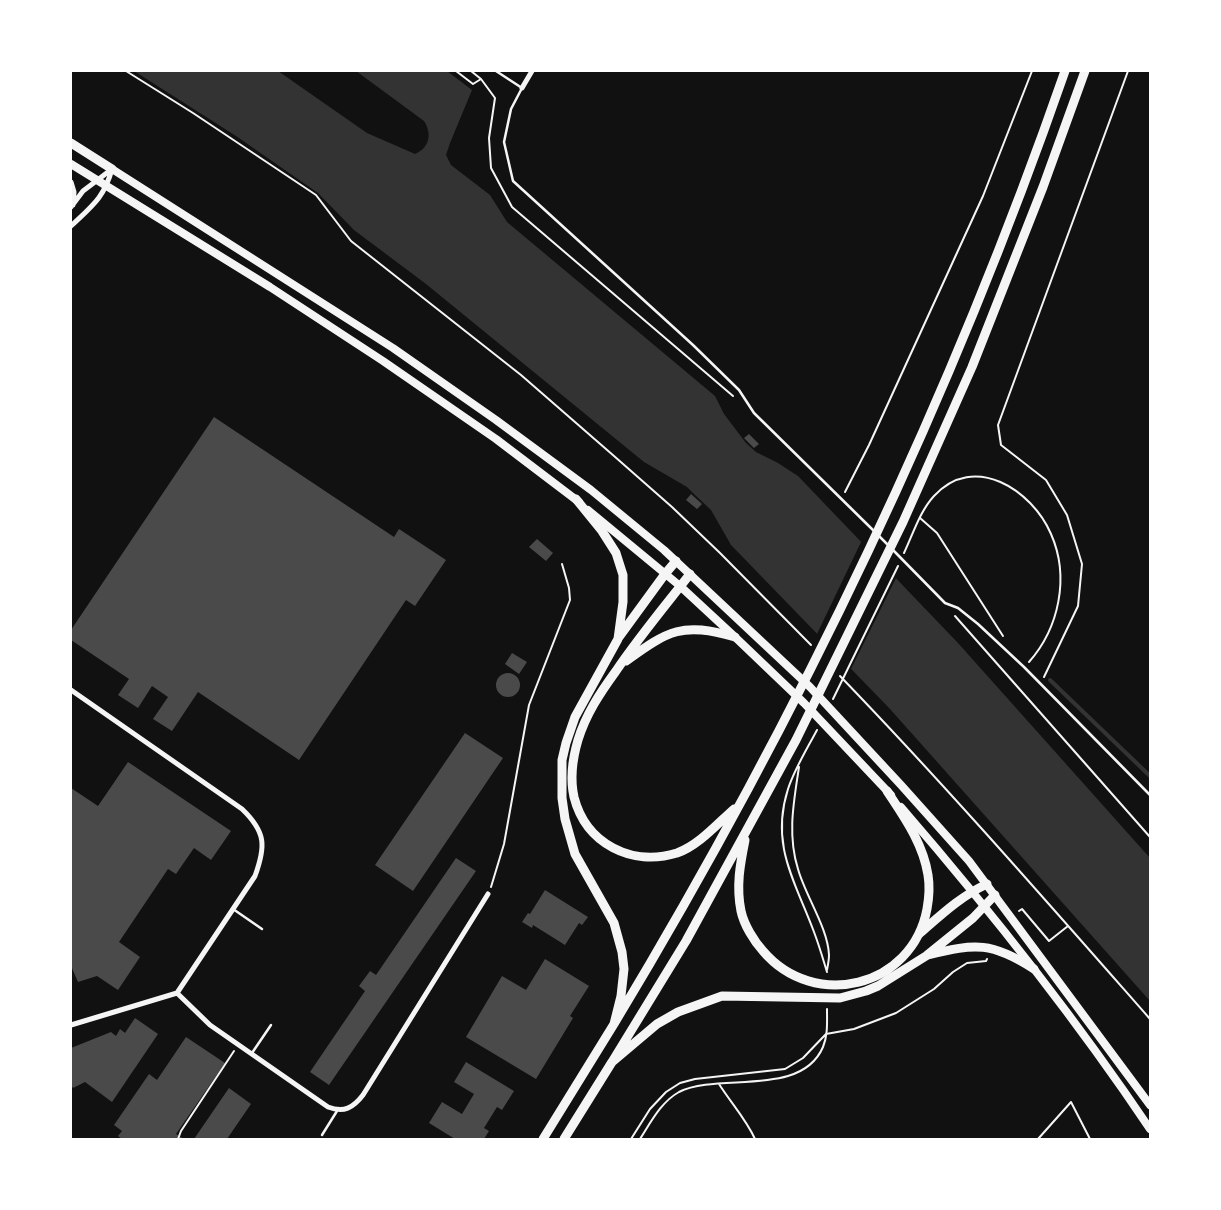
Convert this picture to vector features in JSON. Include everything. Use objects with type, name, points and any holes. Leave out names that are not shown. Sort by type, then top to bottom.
[{"type":"main road","points":[[543,1139],[655,956],[740,804],[782,725],[889,507],[959,346],[1034,161],[1065,71]]},
{"type":"main road","points":[[564,1139],[686,941],[746,833],[796,740],[903,522],[972,367],[1043,188],[1085,71]]},
{"type":"main road","points":[[71,143],[393,348],[488,414],[650,537],[810,687],[901,784],[969,861],[1150,1105]]},
{"type":"main road","points":[[71,164],[270,287],[383,361],[496,439],[576,499],[680,586],[804,703],[887,791],[985,906],[1034,969],[1150,1129]]},
{"type":"main road","points":[[576,499],[610,543],[620,562],[624,590],[618,639]]},
{"type":"main road","points":[[614,1024],[621,996],[624,970],[622,952],[618,934],[609,912],[575,854],[565,819],[561,778],[562,760],[575,717],[618,639],[676,561]]},
{"type":"main road","points":[[690,574],[594,701],[575,753],[572,782],[573,795],[582,819],[600,839],[615,849],[636,857],[656,858],[679,852],[698,841],[740,804]]},
{"type":"main road","points":[[620,665],[669,633],[692,629],[712,630],[735,637]]},
{"type":"main road","points":[[887,791],[914,834],[924,855],[930,893],[919,935]]},
{"type":"main road","points":[[746,833],[738,880],[742,913],[756,942],[770,959],[792,975],[810,982],[830,986],[848,985],[869,979],[889,969],[906,954],[919,935],[958,900],[987,884]]},
{"type":"main road","points":[[612,1062],[657,1024],[678,1012],[722,996],[840,998],[878,986],[926,956],[985,906],[995,895]]},
{"type":"main road","points":[[926,956],[960,947],[991,948],[1012,955],[1034,969]]},
{"type":"street","points":[[522,88],[532,71]]},
{"type":"street","points":[[72,206],[83,191],[112,169]]},
{"type":"street","points":[[71,226],[95,203],[107,186],[112,169]]},
{"type":"street","points":[[71,182],[74,192],[72,206]]},
{"type":"street","points":[[71,690],[242,809],[252,819],[262,839],[262,856],[255,876],[177,993],[71,1025]]},
{"type":"street","points":[[177,993],[210,1026],[328,1107],[337,1111],[347,1110],[356,1104],[363,1095],[488,894]]},
{"type":"lane","points":[[496,71],[522,88],[512,109],[504,142],[513,181],[693,345],[739,390],[754,414],[945,603],[958,608],[1024,666],[1150,795]]},
{"type":"lane","points":[[233,909],[262,929]]},
{"type":"lane","points":[[251,1054],[271,1025]]},
{"type":"lane","points":[[322,1135],[337,1111]]},
{"type":"path","points":[[126,71],[316,194],[351,240],[521,375],[622,462],[720,553],[793,626]]},
{"type":"path","points":[[456,71],[473,84],[481,79]]},
{"type":"path","points":[[841,498],[846,492],[869,445],[983,196],[1032,71]]},
{"type":"path","points":[[1041,684],[1078,606],[1082,564],[1067,516],[1046,480],[1001,445],[998,425],[1128,71]]},
{"type":"path","points":[[832,700],[927,504],[943,487],[960,478],[979,476],[991,478],[1012,488],[1029,501],[1043,517],[1051,533],[1057,551],[1060,586],[1055,615],[1040,648],[1024,666]]},
{"type":"path","points":[[920,518],[938,533],[1004,638]]},
{"type":"path","points":[[488,894],[504,844],[529,705],[570,600],[569,588],[562,564]]},
{"type":"path","points":[[945,603],[1150,837]]},
{"type":"path","points":[[878,715],[1150,1019]]},
{"type":"path","points":[[800,764],[793,799],[792,838],[798,870],[826,941],[829,955],[827,972],[814,932],[789,872],[782,841],[784,807],[788,788],[806,751],[819,726]]},
{"type":"path","points":[[1016,913],[1022,909],[1049,941],[1068,926]]},
{"type":"path","points":[[631,1139],[650,1108],[666,1092],[680,1083],[694,1079],[784,1069],[804,1058],[826,1034],[854,1029],[896,1012],[934,989],[953,972],[967,963],[986,961],[989,954]]},
{"type":"path","points":[[640,1139],[660,1109],[679,1093],[692,1087],[778,1079],[793,1075],[805,1068],[823,1048],[826,1034],[827,1009]]},
{"type":"path","points":[[178,1139],[181,1131],[238,1045]]},
{"type":"path","points":[[719,1084],[744,1118],[755,1139]]},
{"type":"path","points":[[1038,1139],[1071,1102],[1090,1139]]},
{"type":"shaded area","points":[[134,71],[278,71],[367,133],[415,154],[427,144],[429,135],[424,121],[356,71],[447,71],[472,90],[446,155],[451,165],[490,195],[507,222],[715,396],[724,414],[746,443],[756,452],[798,476],[958,643],[1150,858],[1150,1001],[890,709],[731,545],[711,510],[687,487],[644,462],[426,284],[354,230],[318,193],[236,136]]},
{"type":"pier","points":[[862,540],[897,576],[850,671],[816,636]]},
{"type":"building","points":[[214,417],[394,537],[399,529],[446,560],[415,606],[406,600],[299,760],[198,692],[172,731],[153,719],[168,697],[152,686],[138,708],[118,695],[129,679],[71,640],[71,630]]},
{"type":"building","points":[[749,434],[759,444],[754,448],[744,438]]},
{"type":"building","points":[[691,494],[702,504],[697,509],[686,500]]},
{"type":"building","points":[[537,539],[553,553],[546,561],[529,547]]},
{"type":"building","points":[[512,653],[527,662],[519,674],[505,664]]},
{"type":"building","points":[[508,673],[517,676],[520,685],[517,694],[508,697],[499,694],[496,685],[499,676]]},
{"type":"building","points":[[465,733],[503,758],[413,891],[375,865]]},
{"type":"building","points":[[128,762],[231,831],[211,860],[194,848],[176,874],[168,869],[119,942],[140,957],[118,990],[97,976],[78,982],[71,966],[71,788],[98,806]]},
{"type":"building","points":[[456,858],[476,871],[329,1085],[310,1072],[365,991],[359,986],[370,971],[376,975]]},
{"type":"building","points":[[545,890],[588,917],[582,925],[579,923],[565,945],[533,925],[532,928],[522,922],[528,913],[530,914]]},
{"type":"building","points":[[545,959],[589,986],[570,1016],[573,1018],[536,1079],[466,1037],[502,976],[526,990]]},
{"type":"building","points":[[135,1018],[158,1034],[112,1102],[85,1082],[73,1088],[71,1085],[71,1048],[111,1032],[116,1036],[120,1029],[125,1033]]},
{"type":"building","points":[[186,1037],[225,1063],[176,1134],[184,1139],[122,1139],[118,1136],[122,1131],[114,1125],[149,1074],[157,1080]]},
{"type":"building","points":[[466,1062],[514,1091],[502,1110],[497,1107],[484,1128],[489,1131],[484,1139],[455,1139],[429,1123],[442,1102],[462,1114],[474,1094],[454,1082]]},
{"type":"building","points":[[229,1088],[251,1104],[227,1139],[194,1139]]},
{"type":"waterway","points":[[1050,680],[1150,776]]}]
